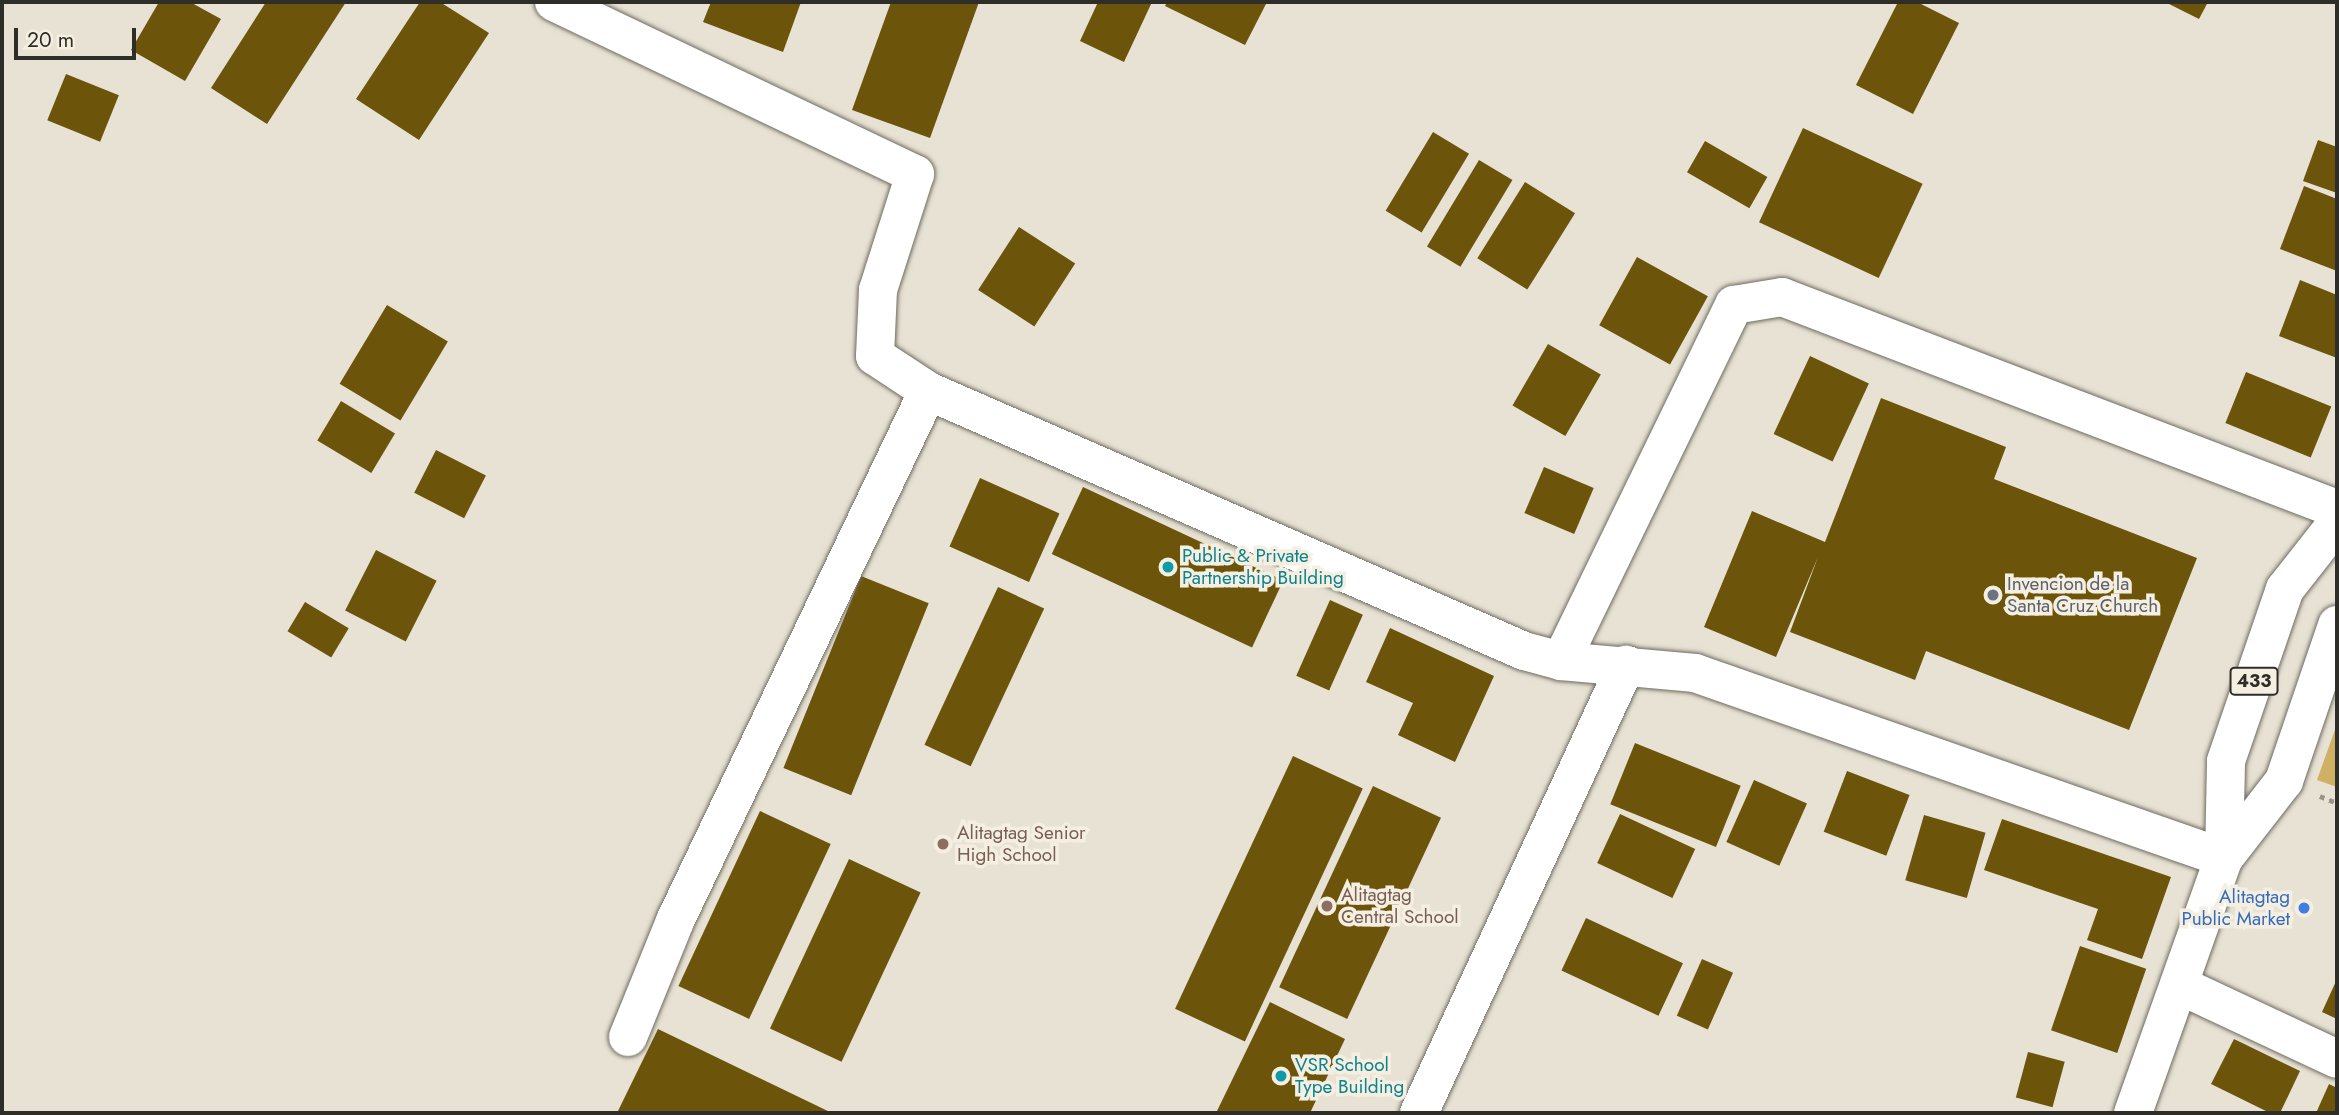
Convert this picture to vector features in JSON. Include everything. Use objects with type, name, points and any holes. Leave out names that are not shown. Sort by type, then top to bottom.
[{"type":"street","points":[[554,2],[915,174],[878,290],[875,355],[928,391],[1524,650],[1561,661],[1695,673],[2224,858]]},
{"type":"street","points":[[1561,661],[1734,305],[1782,297],[2337,509]]},
{"type":"street","points":[[628,1037],[675,921],[928,391]]},
{"type":"street","name":"433","points":[[2133,1113],[2224,858],[2226,761],[2285,589],[2337,523]]},
{"type":"street","name":"433","points":[[2224,858],[2284,781],[2337,625]]},
{"type":"street","points":[[1419,1113],[1626,665]]},
{"type":"street","points":[[2179,985],[2337,1059]]},
{"type":"shaded area","points":[[2337,724],[2337,787],[2317,780]]},
{"type":"building","points":[[159,2],[190,2],[221,19],[185,81],[131,50]]},
{"type":"building","points":[[266,2],[346,2],[267,124],[211,88]]},
{"type":"building","points":[[420,2],[440,2],[489,33],[419,140],[356,99]]},
{"type":"building","points":[[711,2],[801,2],[783,52],[703,22]]},
{"type":"building","points":[[891,2],[979,2],[930,138],[852,110]]},
{"type":"building","points":[[1098,2],[1152,2],[1124,62],[1080,41]]},
{"type":"building","points":[[1167,2],[1267,2],[1245,45],[1165,6]]},
{"type":"building","points":[[1898,2],[1917,2],[1959,23],[1913,114],[1856,85]]},
{"type":"building","points":[[2165,2],[2208,2],[2199,19]]},
{"type":"building","points":[[66,74],[119,95],[100,142],[47,120]]},
{"type":"building","points":[[1803,128],[1923,184],[1879,278],[1759,222]]},
{"type":"building","points":[[1433,132],[1469,154],[1422,232],[1386,211]]},
{"type":"building","points":[[2318,140],[2337,147],[2337,193],[2303,181]]},
{"type":"building","points":[[1705,141],[1767,177],[1749,208],[1687,172]]},
{"type":"building","points":[[1479,160],[1512,180],[1460,267],[1427,247]]},
{"type":"building","points":[[1525,182],[1575,213],[1527,290],[1477,258]]},
{"type":"building","points":[[2304,186],[2337,199],[2337,271],[2280,249]]},
{"type":"building","points":[[1019,227],[1075,263],[1034,326],[978,290]]},
{"type":"building","points":[[1637,257],[1708,296],[1670,364],[1599,325]]},
{"type":"building","points":[[2300,280],[2337,295],[2337,358],[2279,336]]},
{"type":"building","points":[[387,305],[448,342],[400,420],[340,384]]},
{"type":"building","points":[[1548,344],[1601,374],[1565,436],[1512,405]]},
{"type":"building","points":[[1810,356],[1869,383],[1833,461],[1774,434]]},
{"type":"building","points":[[2246,372],[2331,406],[2311,457],[2225,423]]},
{"type":"building","name":"Invencion de la Santa Cruz Church","points":[[1881,398],[2006,447],[1994,479],[2197,558],[2129,730],[1926,651],[1915,680],[1790,632],[1818,557],[1776,657],[1704,627],[1752,511],[1825,542]]},
{"type":"building","points":[[341,401],[395,433],[371,473],[317,440]]},
{"type":"building","points":[[436,450],[486,475],[464,518],[414,493]]},
{"type":"building","points":[[1544,467],[1594,488],[1574,534],[1524,513]]},
{"type":"building","points":[[980,478],[1059,513],[1029,582],[949,547]]},
{"type":"building","name":"Public & Private Partnership Building","points":[[1083,487],[1283,580],[1252,647],[1052,554]]},
{"type":"building","points":[[376,550],[437,581],[406,641],[345,611]]},
{"type":"building","points":[[861,576],[929,603],[851,795],[783,768]]},
{"type":"building","points":[[998,587],[1044,609],[971,766],[924,745]]},
{"type":"building","points":[[1330,600],[1363,615],[1329,690],[1296,676]]},
{"type":"building","points":[[305,602],[349,628],[331,657],[287,631]]},
{"type":"building","points":[[1390,628],[1494,676],[1455,762],[1398,735],[1413,703],[1366,682]]},
{"type":"building","points":[[1635,743],[1741,786],[1716,847],[1610,804]]},
{"type":"building","points":[[1293,756],[1363,789],[1245,1041],[1175,1009]]},
{"type":"building","points":[[1847,771],[1910,795],[1886,856],[1824,832]]},
{"type":"building","points":[[1754,780],[1807,804],[1779,866],[1726,842]]},
{"type":"building","points":[[1373,786],[1441,818],[1347,1019],[1279,987]]},
{"type":"building","points":[[760,811],[831,844],[749,1019],[678,986]]},
{"type":"building","points":[[1620,814],[1695,849],[1672,898],[1597,863]]},
{"type":"building","points":[[1924,815],[1986,833],[1967,898],[1905,880]]},
{"type":"building","points":[[2002,819],[2171,877],[2142,959],[2087,940],[2098,909],[1984,870]]},
{"type":"building","points":[[849,859],[921,892],[842,1062],[770,1028]]},
{"type":"building","points":[[1586,918],[1683,963],[1658,1016],[1561,971]]},
{"type":"building","points":[[2080,946],[2146,969],[2117,1053],[2051,1030]]},
{"type":"building","points":[[1702,959],[1733,973],[1708,1029],[1677,1016]]},
{"type":"building","points":[[2337,979],[2337,1019],[2322,1012]]},
{"type":"building","name":"VSR School Type Building","points":[[1270,1002],[1345,1039],[1310,1113],[1216,1113]]},
{"type":"building","points":[[658,1029],[832,1113],[617,1113]]},
{"type":"building","points":[[2234,1039],[2300,1071],[2280,1113],[2270,1113],[2211,1084]]},
{"type":"building","points":[[2028,1052],[2065,1062],[2053,1107],[2016,1097]]},
{"type":"building","points":[[2329,1084],[2337,1088],[2337,1113],[2316,1113]]},
{"type":"place","name":"Public & Private Partnership Building","points":[[1168,567]]},
{"type":"place","name":"Invencion de la Santa Cruz Church","points":[[1993,595]]},
{"type":"place","name":"Alitagtag Senior High School","points":[[943,844]]},
{"type":"place","name":"Alitagtag Central School","points":[[1327,906]]},
{"type":"place","name":"Alitagtag Public Market","points":[[2304,908]]},
{"type":"place","name":"VSR School Type Building","points":[[1281,1076]]}]
